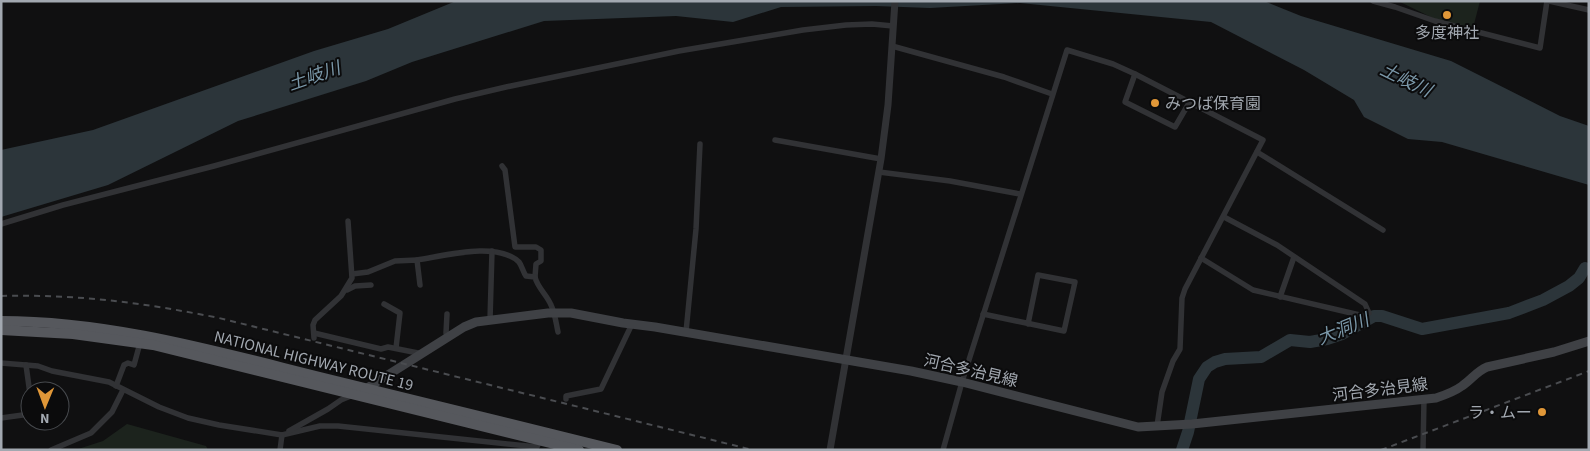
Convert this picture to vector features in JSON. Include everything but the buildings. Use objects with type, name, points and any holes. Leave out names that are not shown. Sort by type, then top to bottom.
[{"type":"highway","name":"NATIONAL HIGHWAY ROUTE 19","points":[[1,322],[47,323],[139,334],[367,389],[539,442],[617,450]]},
{"type":"highway","name":"NATIONAL HIGHWAY ROUTE 19","points":[[1,330],[73,334],[140,343],[355,394],[539,442],[579,450]]},
{"type":"main road","name":"河合多治見線","points":[[355,394],[367,389],[476,322],[554,313],[571,313],[686,332],[962,382],[1138,427],[1189,424],[1436,398],[1453,392],[1480,370],[1487,367],[1554,352],[1589,341]]},
{"type":"street","points":[[830,450],[881,159],[888,105],[895,1]]},
{"type":"street","points":[[1373,1],[1395,4],[1435,22],[1540,48],[1548,1],[1589,10]]},
{"type":"street","points":[[1,224],[80,200],[506,87],[679,51],[803,30],[846,25],[872,24],[893,26]]},
{"type":"street","points":[[892,46],[1004,77],[1052,94]]},
{"type":"street","points":[[943,450],[1020,194],[1067,50],[1113,64],[1135,74],[1263,140],[1185,288],[1182,298],[1180,349],[1173,361],[1162,392],[1157,426]]},
{"type":"street","points":[[1135,74],[1125,102],[1175,127],[1189,103]]},
{"type":"street","points":[[775,140],[881,159]]},
{"type":"street","points":[[686,332],[696,229],[700,144]]},
{"type":"street","points":[[1256,152],[1383,230]]},
{"type":"street","points":[[502,166],[505,170],[515,247],[536,247],[541,250],[541,260],[536,264],[536,282],[545,293],[554,313],[558,332]]},
{"type":"street","points":[[879,172],[950,181],[1020,194]]},
{"type":"street","points":[[1201,258],[1253,290],[1364,316],[1369,313],[1365,304],[1277,245],[1224,217]]},
{"type":"street","points":[[348,221],[352,274],[350,283],[343,293],[314,320],[314,336],[381,349],[388,347],[423,354]]},
{"type":"street","points":[[352,274],[368,272],[395,261],[492,251],[517,261],[526,276],[535,277]]},
{"type":"street","points":[[490,320],[492,251]]},
{"type":"street","points":[[1280,296],[1294,257]]},
{"type":"street","points":[[417,260],[420,285]]},
{"type":"street","points":[[983,314],[1028,324],[1064,331],[1075,282],[1038,275],[1028,324]]},
{"type":"street","points":[[343,293],[355,286],[371,285]]},
{"type":"street","points":[[384,304],[400,313],[396,348]]},
{"type":"street","points":[[447,314],[446,333],[448,338]]},
{"type":"street","points":[[566,399],[566,396],[601,389],[632,324]]},
{"type":"street","points":[[116,386],[124,365],[128,363],[134,365],[140,343]]},
{"type":"street","points":[[1,363],[38,366],[52,371],[109,382],[188,418],[282,435],[320,426],[338,426],[539,442]]},
{"type":"street","points":[[26,365],[28,381]]},
{"type":"street","points":[[51,450],[92,433],[112,412],[123,390]]},
{"type":"street","points":[[282,435],[341,400],[355,394]]},
{"type":"street","points":[[1423,450],[1424,399]]},
{"type":"street","points":[[1,418],[20,415]]},
{"type":"street","points":[[280,450],[282,435]]},
{"type":"shaded area","points":[[1398,1],[1480,1],[1473,28],[1435,19]]},
{"type":"shaded area","points":[[127,424],[206,446],[208,450],[75,450],[103,441]]},
{"type":"water","name":"土岐川","points":[[456,1],[1264,1],[1301,16],[1451,61],[1560,116],[1589,126],[1589,185],[1442,142],[1408,139],[1364,117],[1354,100],[1304,70],[1211,22],[1020,3],[930,8],[876,6],[781,7],[733,22],[676,16],[544,21],[412,62],[366,81],[238,121],[108,185],[1,217],[1,150],[93,130],[314,51],[388,29]]},
{"type":"waterway","name":"大洞川","points":[[1182,450],[1188,432],[1199,379],[1207,367],[1215,362],[1225,359],[1261,357],[1290,340],[1310,342],[1327,339],[1342,334],[1374,316],[1382,316],[1422,329],[1509,313],[1543,300],[1569,286],[1579,278],[1585,268]]},
{"type":"railway","points":[[1,296],[84,298],[165,308],[219,318],[753,450]]},
{"type":"railway","points":[[1381,450],[1589,371]]},
{"type":"place","name":"多度神社","points":[[1447,15]]},
{"type":"place","name":"みつば保育園","points":[[1155,103]]},
{"type":"place","name":"ラ・ムー","points":[[1542,412]]}]
